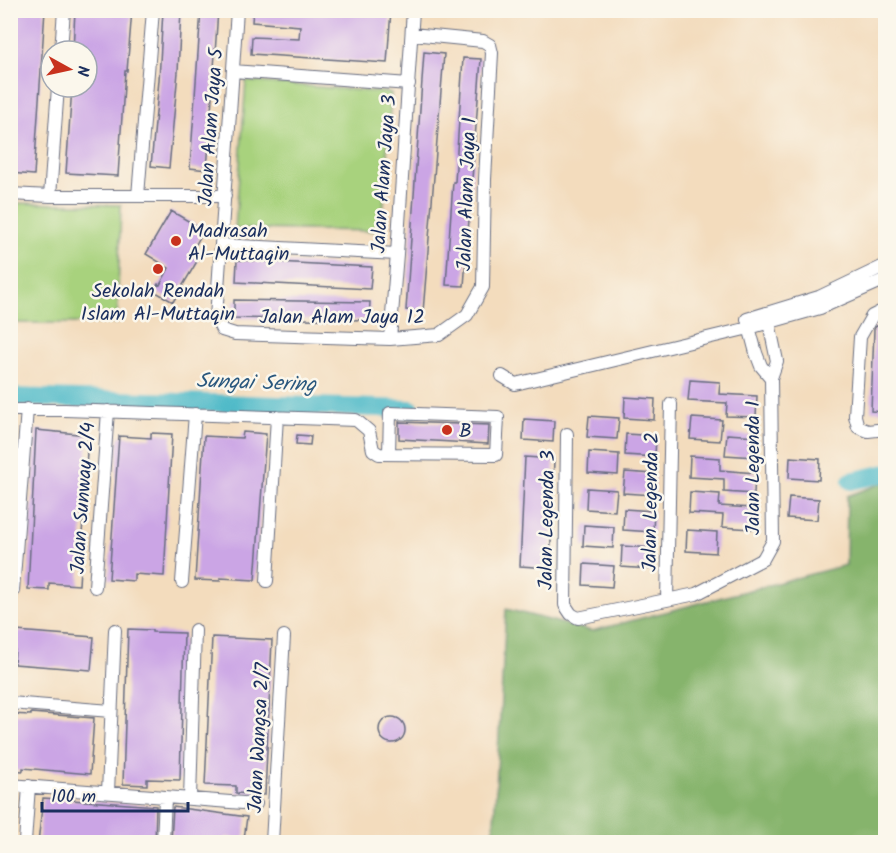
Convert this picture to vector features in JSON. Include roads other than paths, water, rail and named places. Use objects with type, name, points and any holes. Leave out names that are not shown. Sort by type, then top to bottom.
[{"type":"street","points":[[62,39],[64,10]]},
{"type":"street","points":[[138,196],[153,10]]},
{"type":"street","name":"Jalan Alam Jaya 5","points":[[216,318],[237,10]]},
{"type":"street","name":"Jalan Alam Jaya 3","points":[[390,339],[413,10]]},
{"type":"street","name":"Jalan Alam Jaya 1","points":[[412,34],[483,41],[490,45],[492,53],[485,179],[483,287],[467,315],[439,335]]},
{"type":"street","points":[[233,72],[409,84]]},
{"type":"street","points":[[50,196],[57,99]]},
{"type":"street","points":[[10,194],[225,196]]},
{"type":"street","points":[[221,245],[397,254]]},
{"type":"street","points":[[502,376],[514,384],[748,323],[819,297],[885,265]]},
{"type":"street","points":[[768,317],[820,308],[885,279]]},
{"type":"street","points":[[885,309],[872,316],[860,337],[855,417],[858,427],[868,431],[885,429]]},
{"type":"street","name":"Jalan Legenda 1","points":[[667,600],[696,594],[763,559],[773,541],[771,378],[777,361],[768,317]]},
{"type":"street","name":"Jalan Alam Jaya 12","points":[[216,318],[222,330],[235,334],[390,339],[439,335]]},
{"type":"street","points":[[748,323],[761,366],[771,378]]},
{"type":"street","name":"Jalan Legenda 2","points":[[667,600],[671,404]]},
{"type":"street","points":[[13,591],[27,409]]},
{"type":"street","points":[[10,410],[108,411],[356,420],[369,431],[373,450],[379,454],[496,455],[498,417],[390,413],[389,453]]},
{"type":"street","name":"Jalan Sunway 2/4","points":[[95,587],[108,411]]},
{"type":"street","points":[[182,582],[195,414]]},
{"type":"street","points":[[267,581],[277,417]]},
{"type":"street","name":"Jalan Legenda 3","points":[[567,434],[565,605],[571,614],[578,618],[667,600]]},
{"type":"street","points":[[108,792],[115,630]]},
{"type":"street","points":[[190,799],[195,630]]},
{"type":"street","name":"Jalan Wangsa 2/7","points":[[272,843],[284,636]]},
{"type":"street","points":[[10,703],[111,711]]},
{"type":"street","points":[[10,785],[256,804]]},
{"type":"street","points":[[25,843],[29,786]]},
{"type":"street","points":[[163,843],[165,797]]},
{"type":"waterway","name":"Sungai Sering","points":[[10,397],[411,409]]},
{"type":"waterway","name":"Sungai Sering","points":[[851,481],[886,473]]},
{"type":"place","name":"Madrasah Al-Muttaqin","points":[[176,241]]},
{"type":"place","name":"Sekolah Rendah Islam Al-Muttaqin","points":[[158,269]]},
{"type":"place","name":"B","points":[[447,430]]}]
